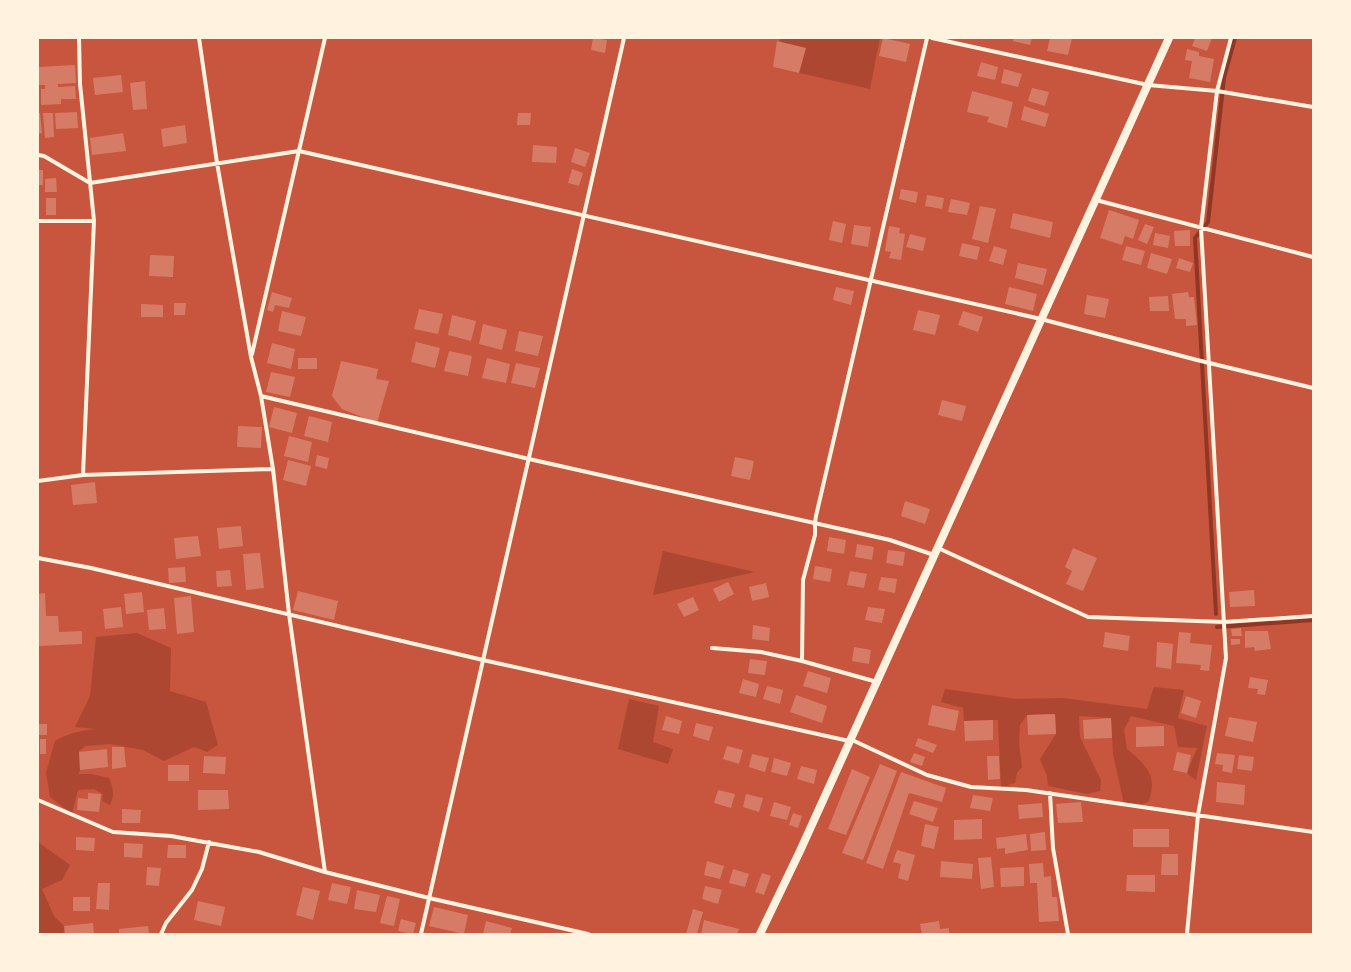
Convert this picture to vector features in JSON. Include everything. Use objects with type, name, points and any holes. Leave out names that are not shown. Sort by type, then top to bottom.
[{"type":"main road","points":[[760,934],[800,851],[1169,38]]},
{"type":"street","points":[[79,38],[80,84],[94,221],[83,475]]},
{"type":"street","points":[[200,38],[217,163],[251,357],[261,396],[273,469],[289,614],[325,872]]},
{"type":"street","points":[[251,357],[324,38]]},
{"type":"street","points":[[421,934],[624,38]]},
{"type":"street","points":[[802,661],[803,580],[815,535],[815,523],[927,38]]},
{"type":"street","points":[[932,38],[1148,85],[1216,91],[1313,107]]},
{"type":"street","points":[[1187,934],[1198,815],[1226,658],[1207,362],[1201,228],[1216,91],[1231,38]]},
{"type":"street","points":[[38,155],[44,156],[90,183],[299,151],[1042,319],[1197,360],[1313,388]]},
{"type":"street","points":[[1096,200],[1313,257]]},
{"type":"street","points":[[38,221],[94,221]]},
{"type":"street","points":[[261,396],[890,540],[936,552],[1088,617],[1224,622],[1313,616]]},
{"type":"street","points":[[38,481],[83,475],[273,469]]},
{"type":"street","points":[[38,558],[91,568],[483,660],[850,740],[927,775],[971,787],[1050,793],[1313,832]]},
{"type":"street","points":[[712,648],[761,652],[802,661],[877,682]]},
{"type":"street","points":[[1050,793],[1053,848],[1068,934]]},
{"type":"street","points":[[38,800],[113,832],[171,836],[259,852],[325,872],[429,898],[588,934]]},
{"type":"street","points":[[162,934],[166,923],[192,890],[202,869],[208,842]]},
{"type":"shaded area","points":[[780,38],[880,38],[870,89],[773,67]]},
{"type":"shaded area","points":[[663,551],[755,572],[653,595]]},
{"type":"shaded area","points":[[137,633],[171,648],[170,691],[206,702],[218,745],[207,752],[194,747],[164,761],[143,750],[110,744],[86,746],[79,751],[80,771],[78,774],[91,774],[109,778],[113,798],[110,805],[102,801],[103,794],[94,789],[78,790],[72,814],[50,797],[46,773],[55,741],[70,734],[95,729],[75,727],[90,696],[96,637]]},
{"type":"shaded area","points":[[1154,687],[1184,690],[1178,718],[1207,726],[1196,780],[1187,773],[1197,748],[1178,747],[1174,726],[1131,716],[1124,730],[1127,749],[1145,766],[1149,772],[1152,785],[1148,802],[1135,806],[1124,804],[1113,754],[1111,718],[1079,716],[1080,737],[1101,780],[1100,791],[1087,794],[1048,786],[1047,776],[1040,759],[1056,734],[1055,714],[1027,715],[1020,725],[1019,742],[1022,767],[1017,773],[1015,783],[1001,788],[998,720],[964,721],[963,708],[941,702],[945,689],[1017,699],[1063,698],[1147,709]]},
{"type":"shaded area","points":[[629,699],[659,706],[653,742],[673,749],[668,764],[618,749]]},
{"type":"shaded area","points":[[38,842],[70,865],[62,880],[42,889],[54,916],[65,927],[63,934],[38,934]]},
{"type":"building","points":[[593,38],[607,40],[605,53],[591,50]]},
{"type":"building","points":[[883,38],[910,44],[906,62],[879,56]]},
{"type":"building","points":[[1014,38],[1032,38],[1030,45],[1013,41]]},
{"type":"building","points":[[1050,38],[1072,38],[1068,55],[1047,51]]},
{"type":"building","points":[[1195,38],[1212,38],[1207,51],[1192,46]]},
{"type":"building","points":[[777,41],[806,48],[799,73],[773,67]]},
{"type":"building","points":[[1187,49],[1199,52],[1199,56],[1214,59],[1210,82],[1189,78],[1192,61],[1185,60]]},
{"type":"building","points":[[981,62],[998,67],[995,80],[977,76]]},
{"type":"building","points":[[75,65],[76,83],[58,84],[58,87],[75,86],[76,99],[61,99],[61,104],[41,105],[41,89],[45,89],[45,85],[39,85],[38,67]]},
{"type":"building","points":[[1004,69],[1022,74],[1018,87],[1001,83]]},
{"type":"building","points":[[121,75],[123,92],[95,95],[93,78]]},
{"type":"building","points":[[145,81],[147,109],[133,110],[130,83]]},
{"type":"building","points":[[1032,88],[1049,92],[1045,106],[1028,101]]},
{"type":"building","points":[[972,91],[1013,102],[1007,128],[987,122],[989,117],[967,112]]},
{"type":"building","points":[[1024,106],[1049,114],[1045,127],[1021,120]]},
{"type":"building","points":[[77,112],[78,128],[56,129],[55,113]]},
{"type":"building","points":[[38,113],[40,113],[42,133],[38,134]]},
{"type":"building","points":[[43,113],[53,113],[54,137],[45,138]]},
{"type":"building","points":[[518,113],[531,113],[530,125],[517,125]]},
{"type":"building","points":[[185,125],[187,143],[163,147],[161,129]]},
{"type":"building","points":[[123,133],[126,151],[92,155],[90,138]]},
{"type":"building","points":[[533,145],[557,147],[556,163],[532,162]]},
{"type":"building","points":[[575,148],[590,153],[585,167],[571,162]]},
{"type":"building","points":[[572,169],[583,173],[579,186],[568,183]]},
{"type":"building","points":[[38,170],[43,170],[43,185],[38,185]]},
{"type":"building","points":[[56,178],[57,192],[45,192],[45,179]]},
{"type":"building","points":[[901,189],[918,192],[916,203],[899,199]]},
{"type":"building","points":[[927,195],[944,198],[942,209],[925,206]]},
{"type":"building","points":[[46,198],[56,198],[56,215],[46,215]]},
{"type":"building","points":[[951,199],[970,203],[967,215],[948,212]]},
{"type":"building","points":[[980,206],[996,209],[988,243],[972,239]]},
{"type":"building","points":[[1109,210],[1139,220],[1133,239],[1125,236],[1122,245],[1100,238]]},
{"type":"building","points":[[1013,213],[1053,222],[1050,238],[1010,228]]},
{"type":"building","points":[[833,221],[846,224],[842,243],[829,240]]},
{"type":"building","points":[[1145,224],[1154,227],[1147,244],[1138,240]]},
{"type":"building","points":[[854,225],[871,227],[868,247],[851,244]]},
{"type":"building","points":[[889,226],[900,228],[899,233],[905,234],[901,260],[889,258],[891,252],[885,251]]},
{"type":"building","points":[[1190,230],[1190,246],[1175,246],[1174,231]]},
{"type":"building","points":[[1155,233],[1170,236],[1168,248],[1153,245]]},
{"type":"building","points":[[910,234],[926,238],[923,251],[906,247]]},
{"type":"building","points":[[962,243],[980,247],[977,260],[959,256]]},
{"type":"building","points":[[994,246],[1007,250],[1003,265],[989,261]]},
{"type":"building","points":[[1126,246],[1145,251],[1141,265],[1122,260]]},
{"type":"building","points":[[1151,253],[1172,259],[1167,274],[1147,268]]},
{"type":"building","points":[[150,255],[174,256],[173,277],[149,276]]},
{"type":"building","points":[[1179,258],[1193,263],[1190,272],[1176,268]]},
{"type":"building","points":[[1018,263],[1047,269],[1043,285],[1015,278]]},
{"type":"building","points":[[836,287],[854,291],[851,305],[833,300]]},
{"type":"building","points":[[1009,287],[1037,294],[1033,311],[1005,304]]},
{"type":"building","points":[[272,292],[292,298],[289,308],[275,305],[273,312],[267,310]]},
{"type":"building","points":[[1188,292],[1189,297],[1194,297],[1197,325],[1186,326],[1186,319],[1175,319],[1172,294]]},
{"type":"building","points":[[1087,295],[1109,299],[1105,318],[1084,314]]},
{"type":"building","points":[[1168,296],[1169,311],[1150,311],[1149,297]]},
{"type":"building","points":[[174,303],[186,303],[185,315],[174,315]]},
{"type":"building","points":[[141,304],[163,305],[163,317],[141,317]]},
{"type":"building","points":[[419,309],[443,314],[438,334],[414,329]]},
{"type":"building","points":[[918,310],[940,315],[935,335],[913,330]]},
{"type":"building","points":[[282,311],[306,317],[301,336],[278,331]]},
{"type":"building","points":[[963,311],[983,317],[978,332],[958,325]]},
{"type":"building","points":[[452,315],[476,321],[471,341],[448,335]]},
{"type":"building","points":[[483,324],[507,330],[502,350],[479,344]]},
{"type":"building","points":[[519,331],[543,336],[538,356],[515,351]]},
{"type":"building","points":[[416,342],[440,348],[435,368],[411,362]]},
{"type":"building","points":[[272,343],[295,349],[291,369],[267,363]]},
{"type":"building","points":[[449,351],[472,356],[468,376],[444,371]]},
{"type":"building","points":[[298,358],[317,358],[317,369],[298,369]]},
{"type":"building","points":[[487,358],[510,364],[506,383],[482,378]]},
{"type":"building","points":[[341,361],[378,369],[376,379],[389,381],[377,423],[342,409],[332,396]]},
{"type":"building","points":[[516,363],[540,368],[535,388],[511,383]]},
{"type":"building","points":[[271,372],[295,377],[290,397],[266,392]]},
{"type":"building","points":[[942,400],[966,406],[962,421],[938,415]]},
{"type":"building","points":[[274,407],[297,413],[292,433],[269,427]]},
{"type":"building","points":[[309,416],[332,422],[328,442],[304,436]]},
{"type":"building","points":[[238,426],[262,427],[261,448],[237,447]]},
{"type":"building","points":[[289,436],[312,442],[308,462],[284,456]]},
{"type":"building","points":[[317,455],[329,458],[327,469],[315,466]]},
{"type":"building","points":[[735,457],[754,461],[750,480],[731,476]]},
{"type":"building","points":[[288,460],[311,466],[306,486],[283,480]]},
{"type":"building","points":[[95,482],[97,503],[73,505],[71,485]]},
{"type":"building","points":[[905,501],[930,509],[925,524],[901,516]]},
{"type":"building","points":[[241,526],[243,546],[219,549],[217,528]]},
{"type":"building","points":[[198,536],[201,556],[176,559],[174,538]]},
{"type":"building","points":[[829,537],[846,540],[844,554],[827,551]]},
{"type":"building","points":[[857,544],[874,547],[872,560],[855,557]]},
{"type":"building","points":[[1073,548],[1097,558],[1083,591],[1066,584],[1072,571],[1065,567]]},
{"type":"building","points":[[888,550],[905,552],[903,566],[886,563]]},
{"type":"building","points":[[260,553],[264,588],[246,590],[243,554]]},
{"type":"building","points":[[815,566],[832,569],[830,582],[813,579]]},
{"type":"building","points":[[185,567],[186,582],[169,583],[168,568]]},
{"type":"building","points":[[230,570],[232,586],[217,587],[216,571]]},
{"type":"building","points":[[850,571],[867,574],[864,588],[847,585]]},
{"type":"building","points":[[881,577],[897,579],[895,593],[878,590]]},
{"type":"building","points":[[728,582],[734,594],[719,602],[713,589]]},
{"type":"building","points":[[766,583],[769,597],[752,601],[749,587]]},
{"type":"building","points":[[1254,590],[1255,606],[1230,607],[1229,592]]},
{"type":"building","points":[[298,591],[338,601],[334,620],[293,610]]},
{"type":"building","points":[[142,592],[144,612],[126,614],[124,594]]},
{"type":"building","points":[[45,593],[46,616],[58,616],[59,632],[82,631],[82,644],[38,646],[38,594]]},
{"type":"building","points":[[191,596],[194,632],[177,634],[174,598]]},
{"type":"building","points":[[693,597],[699,610],[684,617],[677,604]]},
{"type":"building","points":[[121,607],[123,627],[105,629],[103,609]]},
{"type":"building","points":[[868,607],[885,609],[882,623],[865,620]]},
{"type":"building","points":[[164,608],[166,629],[149,630],[147,610]]},
{"type":"building","points":[[753,625],[770,628],[769,641],[752,639]]},
{"type":"building","points":[[1241,628],[1242,636],[1232,636],[1231,629]]},
{"type":"building","points":[[1245,631],[1268,631],[1271,649],[1255,651],[1254,647],[1245,648]]},
{"type":"building","points":[[1105,632],[1130,636],[1128,651],[1103,647]]},
{"type":"building","points":[[1179,632],[1191,633],[1190,643],[1212,645],[1209,671],[1200,670],[1201,665],[1176,663]]},
{"type":"building","points":[[1231,639],[1240,639],[1240,644],[1231,645]]},
{"type":"building","points":[[1157,642],[1173,644],[1171,669],[1156,667]]},
{"type":"building","points":[[854,647],[871,650],[869,664],[852,661]]},
{"type":"building","points":[[750,659],[767,661],[765,675],[748,673]]},
{"type":"building","points":[[808,671],[831,678],[827,693],[803,686]]},
{"type":"building","points":[[1250,677],[1268,680],[1265,695],[1257,694],[1258,689],[1248,688]]},
{"type":"building","points":[[743,679],[759,684],[756,697],[739,693]]},
{"type":"building","points":[[767,686],[783,690],[780,704],[763,699]]},
{"type":"building","points":[[796,695],[827,706],[822,723],[790,712]]},
{"type":"building","points":[[1186,696],[1201,701],[1196,718],[1181,713]]},
{"type":"building","points":[[932,705],[959,711],[955,731],[928,725]]},
{"type":"building","points":[[1055,714],[1056,734],[1028,735],[1027,715]]},
{"type":"building","points":[[666,716],[682,721],[679,734],[662,730]]},
{"type":"building","points":[[1229,717],[1257,722],[1253,742],[1225,736]]},
{"type":"building","points":[[1111,718],[1112,738],[1084,739],[1083,720]]},
{"type":"building","points":[[993,720],[993,740],[965,741],[964,721]]},
{"type":"building","points":[[696,723],[713,727],[709,741],[693,736]]},
{"type":"building","points":[[38,724],[47,724],[47,735],[38,735]]},
{"type":"building","points":[[1164,726],[1164,746],[1136,747],[1136,727]]},
{"type":"building","points":[[918,738],[937,745],[933,753],[915,746]]},
{"type":"building","points":[[40,739],[46,739],[46,754],[40,754]]},
{"type":"building","points":[[727,746],[743,750],[739,764],[723,759]]},
{"type":"building","points":[[112,747],[124,747],[126,767],[112,769]]},
{"type":"building","points":[[107,749],[108,767],[80,770],[79,752]]},
{"type":"building","points":[[1177,752],[1191,755],[1187,773],[1173,770]]},
{"type":"building","points":[[914,753],[925,757],[922,766],[910,762]]},
{"type":"building","points":[[1217,753],[1235,755],[1232,773],[1222,771],[1223,765],[1215,764]]},
{"type":"building","points":[[752,754],[769,758],[765,772],[749,767]]},
{"type":"building","points":[[1239,755],[1254,757],[1252,771],[1237,769]]},
{"type":"building","points":[[204,756],[226,757],[225,774],[203,773]]},
{"type":"building","points":[[987,756],[999,756],[1000,779],[988,780]]},
{"type":"building","points":[[774,758],[791,763],[787,776],[771,772]]},
{"type":"building","points":[[880,764],[897,771],[863,860],[842,853]]},
{"type":"building","points":[[168,765],[189,765],[189,781],[168,781]]},
{"type":"building","points":[[801,766],[817,770],[814,784],[797,779]]},
{"type":"building","points":[[852,769],[870,777],[846,835],[828,829]]},
{"type":"building","points":[[901,772],[946,788],[942,802],[909,793],[883,869],[866,863]]},
{"type":"building","points":[[1217,782],[1245,785],[1244,805],[1216,802]]},
{"type":"building","points":[[198,790],[228,790],[229,809],[198,810]]},
{"type":"building","points":[[718,790],[735,794],[731,808],[714,803]]},
{"type":"building","points":[[88,793],[101,794],[99,812],[77,810],[78,798],[88,799]]},
{"type":"building","points":[[746,794],[763,798],[759,812],[743,807]]},
{"type":"building","points":[[973,795],[993,798],[990,811],[970,808]]},
{"type":"building","points":[[914,801],[938,808],[933,822],[909,814]]},
{"type":"building","points":[[774,802],[791,807],[787,820],[770,816]]},
{"type":"building","points":[[1081,802],[1083,822],[1058,823],[1056,804]]},
{"type":"building","points":[[1042,803],[1043,817],[1019,819],[1018,805]]},
{"type":"building","points":[[122,809],[141,810],[140,823],[122,823]]},
{"type":"building","points":[[793,813],[802,816],[798,828],[789,825]]},
{"type":"building","points":[[982,819],[982,839],[954,840],[954,820]]},
{"type":"building","points":[[925,824],[939,827],[934,849],[921,846]]},
{"type":"building","points":[[1133,829],[1169,829],[1169,847],[1133,847]]},
{"type":"building","points":[[1045,832],[1046,850],[1031,851],[1030,834]]},
{"type":"building","points":[[1026,834],[1028,850],[1005,854],[1005,848],[997,849],[996,838]]},
{"type":"building","points":[[76,837],[95,838],[94,851],[76,850]]},
{"type":"building","points":[[124,843],[143,844],[142,858],[124,857]]},
{"type":"building","points":[[168,845],[186,845],[186,858],[167,858]]},
{"type":"building","points":[[897,850],[915,855],[908,881],[898,878],[901,864],[893,862]]},
{"type":"building","points":[[1162,854],[1178,854],[1178,875],[1161,875]]},
{"type":"building","points":[[991,857],[994,887],[981,889],[978,858]]},
{"type":"building","points":[[707,861],[724,866],[720,879],[704,875]]},
{"type":"building","points":[[941,861],[973,864],[972,879],[940,877]]},
{"type":"building","points":[[1043,863],[1044,877],[1051,876],[1052,897],[1057,897],[1059,921],[1039,922],[1037,883],[1030,883],[1029,864]]},
{"type":"building","points":[[147,867],[161,868],[159,886],[146,885]]},
{"type":"building","points":[[1024,867],[1024,886],[1001,887],[1000,868]]},
{"type":"building","points":[[733,869],[749,874],[745,887],[729,883]]},
{"type":"building","points":[[762,873],[771,876],[764,895],[755,892]]},
{"type":"building","points":[[1127,875],[1155,875],[1155,892],[1126,891]]},
{"type":"building","points":[[98,883],[110,883],[109,910],[96,909]]},
{"type":"building","points":[[332,883],[351,887],[347,904],[328,900]]},
{"type":"building","points":[[705,886],[722,890],[718,904],[702,899]]},
{"type":"building","points":[[303,887],[320,891],[313,920],[296,915]]},
{"type":"building","points":[[357,890],[380,895],[376,912],[354,909]]},
{"type":"building","points":[[387,896],[400,899],[394,926],[380,923]]},
{"type":"building","points":[[73,897],[90,897],[90,911],[73,911]]},
{"type":"building","points":[[198,901],[225,907],[221,926],[194,920]]},
{"type":"building","points":[[434,907],[468,915],[464,934],[429,926]]},
{"type":"building","points":[[693,909],[703,912],[697,934],[686,934]]},
{"type":"building","points":[[401,919],[416,923],[413,934],[398,931]]},
{"type":"building","points":[[704,920],[739,929],[737,934],[701,934]]},
{"type":"building","points":[[486,921],[512,928],[510,934],[483,934]]},
{"type":"building","points":[[939,921],[940,929],[949,928],[949,934],[922,934],[920,924]]},
{"type":"building","points":[[93,923],[94,934],[65,934],[64,926]]},
{"type":"building","points":[[148,926],[149,934],[119,934],[119,929]]},
{"type":"waterway","points":[[1216,614],[1195,238],[1208,222],[1224,78],[1235,38]]},
{"type":"waterway","points":[[1217,627],[1313,620]]}]
